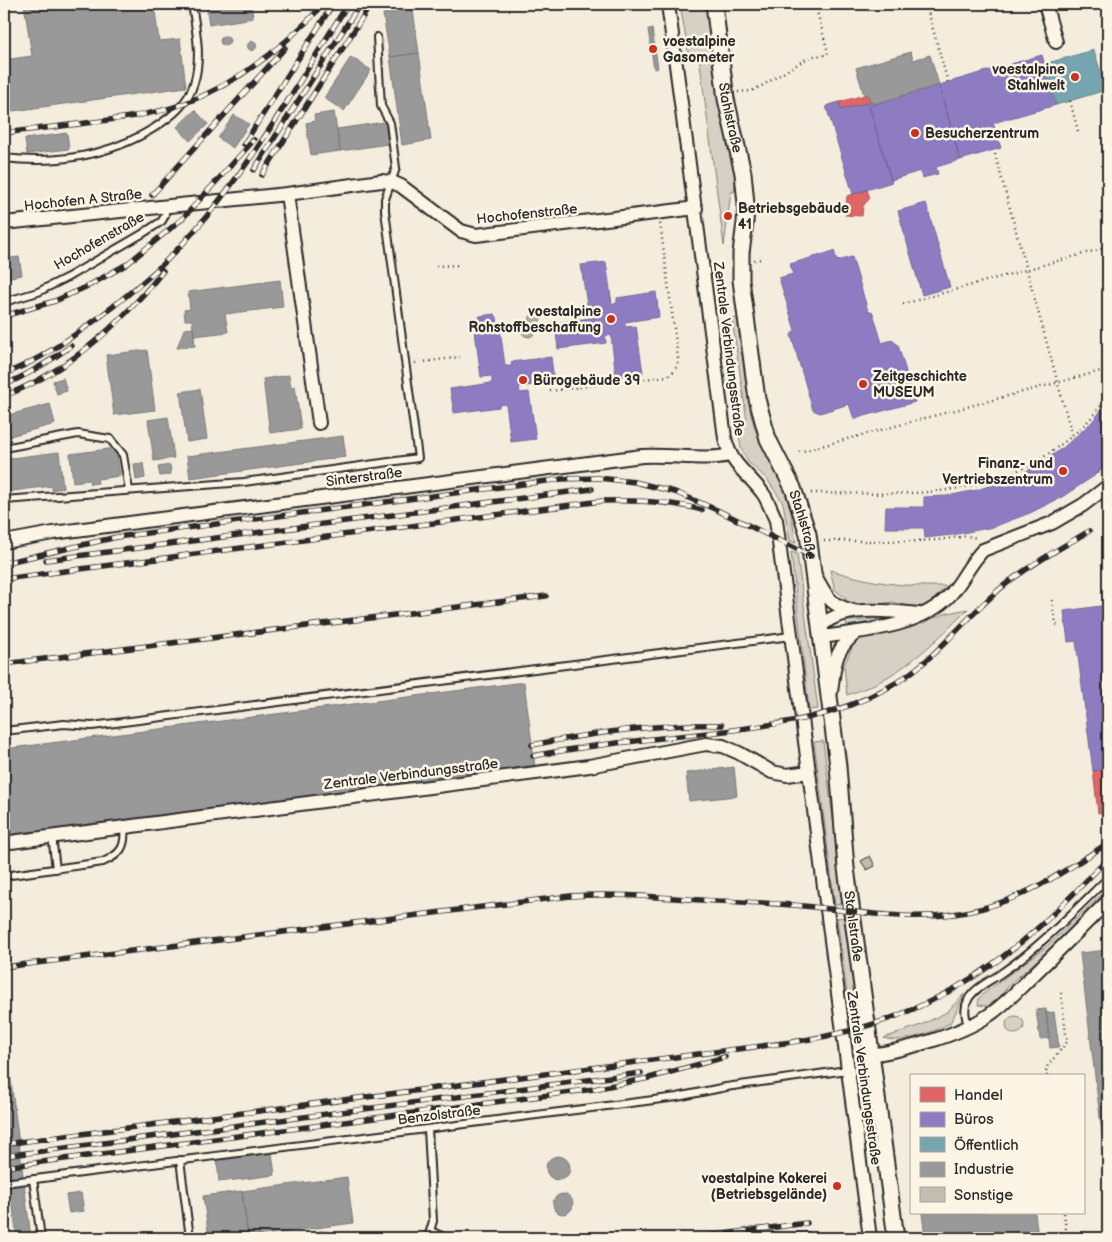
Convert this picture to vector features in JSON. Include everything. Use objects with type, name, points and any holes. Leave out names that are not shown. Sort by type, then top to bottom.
[{"type":"street","name":"Zentrale Verbindungsstraße","points":[[668,4],[725,438],[730,456],[737,467],[764,494],[776,520],[870,1238]]},
{"type":"street","name":"Stahlstraße","points":[[714,4],[726,99],[741,158],[744,181],[746,223],[741,253],[741,280],[757,399],[768,439],[794,488],[808,534],[842,801],[846,868],[896,1238]]},
{"type":"street","points":[[1045,4],[1056,42]]},
{"type":"street","points":[[165,206],[287,194],[381,181],[392,182]]},
{"type":"street","name":"Hochofenstraße","points":[[392,182],[401,186],[461,231],[476,235],[696,208]]},
{"type":"street","points":[[287,194],[320,422]]},
{"type":"street","name":"Hochofen A Straße","points":[[4,223],[165,206]]},
{"type":"street","name":"Sinterstraße","points":[[4,542],[53,533],[642,456],[730,456]]},
{"type":"street","points":[[821,632],[858,632],[895,624],[921,615],[938,606],[951,594],[976,557],[983,550],[1052,523],[1083,505],[1108,486]]},
{"type":"street","points":[[813,572],[828,598],[839,607],[859,612]]},
{"type":"street","points":[[821,632],[830,618],[839,615],[859,612],[894,611],[921,615]]},
{"type":"street","points":[[830,702],[838,652],[845,642],[858,632]]},
{"type":"street","name":"Zentrale Verbindungsstraße","points":[[11,842],[589,766],[706,744],[723,746],[772,772],[787,775],[808,772]]},
{"type":"street","points":[[870,1055],[898,1050],[968,1026],[991,1014],[1056,954],[1108,901]]},
{"type":"lane","points":[[4,158],[24,160],[66,159],[108,150],[140,137],[177,111],[194,84],[198,57],[192,4]]},
{"type":"lane","points":[[4,500],[244,482],[418,458],[385,211],[385,199],[396,168],[390,123],[380,106],[377,37]]},
{"type":"lane","name":"Hochofenstraße","points":[[4,302],[38,292],[68,278],[142,234],[162,222],[165,215],[165,206]]},
{"type":"lane","points":[[4,448],[78,434],[110,439],[124,455],[129,490]]},
{"type":"lane","points":[[4,731],[64,724],[92,726],[791,636]]},
{"type":"lane","points":[[4,876],[103,862],[112,858],[123,848],[125,841],[124,827]]},
{"type":"lane","points":[[52,836],[56,869]]},
{"type":"lane","points":[[968,1026],[965,1008],[968,999],[1013,966],[1046,938],[1108,878]]},
{"type":"lane","name":"Benzolstraße","points":[[4,1183],[677,1097],[726,1087],[847,1070]]},
{"type":"lane","points":[[428,1129],[433,1222],[428,1238]]},
{"type":"lane","points":[[180,1160],[190,1238]]},
{"type":"lane","points":[[32,1179],[41,1238]]},
{"type":"lane","points":[[431,1230],[446,1238]]},
{"type":"path","points":[[735,92],[752,90],[806,59],[813,56],[827,55],[828,52],[815,4]]},
{"type":"path","points":[[926,4],[948,83]]},
{"type":"path","points":[[1070,101],[1078,132]]},
{"type":"path","points":[[995,154],[1072,435]]},
{"type":"path","points":[[550,391],[668,376],[677,367],[678,358],[660,220]]},
{"type":"path","points":[[903,304],[1108,247]]},
{"type":"path","points":[[436,266],[460,265]]},
{"type":"path","points":[[406,364],[460,357]]},
{"type":"path","points":[[799,452],[1108,368]]},
{"type":"path","points":[[811,493],[924,493],[977,486],[1006,476],[1034,463],[1089,421],[1108,396]]},
{"type":"path","points":[[824,541],[913,541],[967,536],[980,539]]},
{"type":"path","points":[[1052,600],[1056,624],[1060,628]]},
{"type":"path","points":[[1047,1074],[1046,1068],[1067,1042],[1061,993]]},
{"type":"path","points":[[1064,1214],[1067,1238]]},
{"type":"shaded area","points":[[680,4],[706,4],[721,111],[731,146],[735,169],[734,192],[731,192],[724,246],[699,56],[689,57]]},
{"type":"shaded area","points":[[538,311],[542,317],[536,333],[530,337],[525,336],[521,332],[521,328],[527,323],[533,312]]},
{"type":"shaded area","points":[[737,318],[751,415],[756,431],[781,481],[790,507],[796,543],[790,541],[783,503],[767,479],[748,462],[741,448],[737,422],[747,421],[732,319]]},
{"type":"shaded area","points":[[791,552],[797,554],[818,709],[809,710]]},
{"type":"shaded area","points":[[830,570],[888,583],[916,586],[947,586],[933,600],[923,606],[912,607],[892,602],[875,605],[845,603],[846,598],[835,590]]},
{"type":"shaded area","points":[[968,609],[941,636],[898,671],[847,695],[844,665],[852,648],[850,645],[861,637],[904,628],[948,613]]},
{"type":"shaded area","points":[[893,619],[847,627],[846,621]]},
{"type":"shaded area","points":[[823,741],[844,903],[835,905],[814,742]]},
{"type":"shaded area","points":[[1108,888],[1050,949],[1012,982],[996,1001],[987,1006],[978,1005],[979,998],[983,994],[1047,946]]},
{"type":"shaded area","points":[[846,917],[860,1023],[851,1024],[837,918]]},
{"type":"shaded area","points":[[964,994],[950,1023],[927,1034],[908,1039],[891,1040],[884,1038],[921,1025],[947,1012]]},
{"type":"shaded area","points":[[1015,1016],[1021,1019],[1024,1025],[1021,1031],[1015,1034],[1009,1031],[1006,1025],[1009,1019]]},
{"type":"building: Handel","points":[[868,94],[870,102],[841,110],[839,102]]},
{"type":"building: Handel","points":[[867,190],[870,198],[863,206],[862,216],[845,215],[847,196]]},
{"type":"building: Handel","points":[[1108,769],[1108,812],[1098,813],[1093,771]]},
{"type":"building: Büros","points":[[1042,55],[1056,105],[993,123],[1001,148],[960,160],[939,85]]},
{"type":"building: Büros","name":"Besucherzentrum","points":[[939,85],[960,160],[936,167],[938,174],[922,178],[920,171],[891,180],[869,106]]},
{"type":"building: Büros","points":[[873,101],[874,104],[869,106],[892,182],[853,194],[826,106],[839,102],[841,110]]},
{"type":"building: Büros","points":[[926,203],[950,287],[922,295],[898,211]]},
{"type":"building: Büros","points":[[834,251],[837,261],[852,257],[868,311],[873,313],[882,343],[892,340],[898,345],[915,402],[854,419],[849,404],[820,413],[813,410],[791,335],[795,330],[779,278],[793,274],[790,264]]},
{"type":"building: Büros","name":"voestalpine Rohstoffbeschaffung","points":[[606,262],[612,304],[617,303],[617,298],[656,292],[659,317],[625,322],[625,327],[636,326],[643,373],[616,377],[611,335],[605,336],[606,343],[558,349],[555,323],[597,317],[597,311],[588,312],[581,265]]},
{"type":"building: Büros","name":"Bürogebäude 39","points":[[494,314],[497,317],[498,326],[496,329],[500,329],[505,366],[512,366],[511,362],[551,357],[554,382],[519,387],[520,393],[529,392],[536,439],[511,442],[506,404],[499,405],[499,407],[454,413],[450,389],[492,383],[492,376],[481,377],[475,332],[482,331],[478,319],[480,316]]},
{"type":"building: Büros","name":"Finanz- und Vertriebszentrum","points":[[1108,402],[1108,462],[1094,476],[1062,497],[1030,513],[993,527],[952,535],[925,538],[924,528],[885,528],[886,507],[924,507],[924,497],[947,496],[977,490],[1007,480],[1037,466],[1064,447],[1092,422]]},
{"type":"building: Büros","points":[[1108,605],[1108,769],[1093,771],[1076,641],[1068,642],[1064,611]]},
{"type":"building: Öffentlich","name":"voestalpine Stahlwelt","points":[[1094,50],[1106,90],[1056,105],[1044,64]]},
{"type":"building: Industrie","points":[[24,4],[154,4],[159,41],[180,39],[186,87],[6,112],[4,60],[32,56]]},
{"type":"building: Industrie","points":[[206,4],[251,4],[253,18],[209,25]]},
{"type":"building: Industrie","points":[[413,10],[419,53],[390,57],[383,14]]},
{"type":"building: Industrie","name":"voestalpine Gasometer","points":[[648,29],[652,29],[658,68],[654,69]]},
{"type":"building: Industrie","points":[[223,36],[227,36],[230,40],[229,44],[225,46],[221,44],[220,40]]},
{"type":"building: Industrie","points":[[252,41],[257,46],[252,51],[247,46]]},
{"type":"building: Industrie","points":[[911,52],[913,60],[930,55],[939,85],[874,104],[873,101],[870,102],[868,94],[864,95],[856,68]]},
{"type":"building: Industrie","points":[[419,53],[431,140],[402,145],[390,57]]},
{"type":"building: Industrie","points":[[351,57],[371,70],[344,111],[324,98]]},
{"type":"building: Industrie","points":[[195,110],[208,124],[190,141],[177,127]]},
{"type":"building: Industrie","points":[[334,112],[340,151],[311,155],[306,123],[315,121],[314,115]]},
{"type":"building: Industrie","points":[[234,115],[249,124],[233,148],[218,138]]},
{"type":"building: Industrie","points":[[385,122],[388,144],[340,151],[337,129]]},
{"type":"building: Industrie","points":[[67,133],[69,149],[27,154],[25,139]]},
{"type":"building: Industrie","points":[[19,257],[22,275],[4,278],[4,259]]},
{"type":"building: Industrie","points":[[280,280],[283,307],[225,314],[228,332],[194,336],[192,320],[185,320],[184,310],[190,309],[188,292]]},
{"type":"building: Industrie","points":[[193,328],[195,346],[177,348],[184,329]]},
{"type":"building: Industrie","points":[[147,350],[155,410],[114,415],[106,355]]},
{"type":"building: Industrie","points":[[289,375],[291,387],[295,386],[301,429],[270,433],[263,379]]},
{"type":"building: Industrie","points":[[63,378],[67,391],[57,394],[53,381]]},
{"type":"building: Industrie","points":[[200,389],[207,439],[187,442],[180,392]]},
{"type":"building: Industrie","points":[[50,404],[55,424],[10,436],[5,416]]},
{"type":"building: Industrie","points":[[168,417],[174,458],[154,461],[148,420]]},
{"type":"building: Industrie","points":[[343,436],[346,457],[190,478],[187,456]]},
{"type":"building: Industrie","points":[[116,448],[120,476],[97,479],[98,483],[90,484],[89,480],[73,482],[70,454]]},
{"type":"building: Industrie","points":[[59,452],[63,488],[52,490],[52,486],[4,492],[4,459]]},
{"type":"building: Industrie","points":[[143,463],[145,478],[136,480],[134,464]]},
{"type":"building: Industrie","points":[[170,465],[171,474],[160,476],[158,467]]},
{"type":"building: Industrie","points":[[524,682],[535,767],[10,835],[12,848],[4,849],[4,749]]},
{"type":"building: Industrie","points":[[734,767],[737,796],[689,801],[686,773]]},
{"type":"building: Industrie","points":[[1108,950],[1108,1183],[1080,953]]},
{"type":"building: Industrie","points":[[1046,1009],[1049,1038],[1040,1039],[1036,1010]]},
{"type":"building: Industrie","points":[[1054,1012],[1059,1047],[1050,1048],[1046,1013]]},
{"type":"building: Industrie","points":[[4,1026],[31,1238],[17,1238],[4,1138]]},
{"type":"building: Industrie","points":[[272,1153],[275,1175],[219,1182],[217,1160]]},
{"type":"building: Industrie","points":[[553,1156],[563,1156],[570,1163],[570,1173],[563,1180],[553,1180],[546,1173],[546,1163]]},
{"type":"building: Industrie","points":[[347,1177],[353,1223],[248,1237],[242,1191]]},
{"type":"building: Industrie","points":[[242,1191],[248,1237],[209,1238],[203,1196]]},
{"type":"building: Industrie","points":[[81,1193],[84,1211],[69,1213],[66,1195]]},
{"type":"building: Industrie","points":[[563,1194],[570,1197],[573,1204],[570,1211],[563,1214],[556,1211],[553,1204],[556,1197]]},
{"type":"building: Industrie","points":[[922,1214],[1035,1214],[1038,1238],[925,1238]]},
{"type":"building: Industrie","points":[[320,1231],[329,1232],[336,1238],[311,1238]]},
{"type":"building: Industrie","points":[[575,1234],[575,1238],[559,1238],[559,1237]]},
{"type":"building: Sonstige","points":[[870,856],[875,866],[867,870],[861,861]]},
{"type":"railway","points":[[4,133],[128,117],[162,110],[203,96],[260,62],[294,34],[324,4]]},
{"type":"railway","points":[[244,144],[333,4]]},
{"type":"railway","points":[[4,374],[42,356],[101,316],[151,275],[194,232],[265,137],[348,4]]},
{"type":"railway","points":[[254,170],[360,4]]},
{"type":"railway","points":[[262,175],[371,4]]},
{"type":"railway","points":[[152,195],[285,48]]},
{"type":"railway","points":[[4,316],[55,301],[90,285],[127,264],[183,218],[254,140]]},
{"type":"railway","points":[[4,396],[28,386],[72,360],[111,328],[163,271]]},
{"type":"railway","points":[[4,385],[22,377],[71,346]]},
{"type":"railway","points":[[4,563],[117,537],[562,479],[598,478],[635,482],[675,492],[717,510],[811,556]]},
{"type":"railway","points":[[46,560],[592,489]]},
{"type":"railway","points":[[4,579],[602,501],[652,502],[702,510]]},
{"type":"railway","points":[[533,756],[602,745],[783,723],[846,707],[887,688],[904,677],[935,652],[1006,584],[1036,563],[1089,531]]},
{"type":"railway","points":[[4,664],[546,596]]},
{"type":"railway","points":[[532,745],[651,727],[722,725]]},
{"type":"railway","points":[[4,967],[570,896],[644,896],[793,905],[901,916],[944,915],[966,912],[1005,901],[1041,885],[1108,843]]},
{"type":"railway","points":[[4,1144],[784,1043],[857,1029],[907,1012],[931,1001],[978,974],[1032,933],[1108,859]]},
{"type":"railway","points":[[4,1167],[594,1089],[649,1078],[725,1057]]},
{"type":"railway","points":[[4,1156],[641,1073]]},
{"type":"railway","points":[[693,1238],[807,1223]]},
{"type":"railway","points":[[778,1238],[808,1234]]},
{"type":"place","name":"voestalpine Gasometer","points":[[653,49]]},
{"type":"place","name":"voestalpine Stahlwelt","points":[[1075,77]]},
{"type":"place","name":"Besucherzentrum","points":[[915,133]]},
{"type":"place","name":"Betriebsgebäude 41","points":[[728,216]]},
{"type":"place","name":"voestalpine Rohstoffbeschaffung","points":[[611,319]]},
{"type":"place","name":"Bürogebäude 39","points":[[523,380]]},
{"type":"place","name":"Zeitgeschichte MUSEUM","points":[[863,384]]},
{"type":"place","name":"Finanz- und Vertriebszentrum","points":[[1063,471]]},
{"type":"place","name":"voestalpine Kokerei (Betriebsgelände)","points":[[837,1186]]}]
